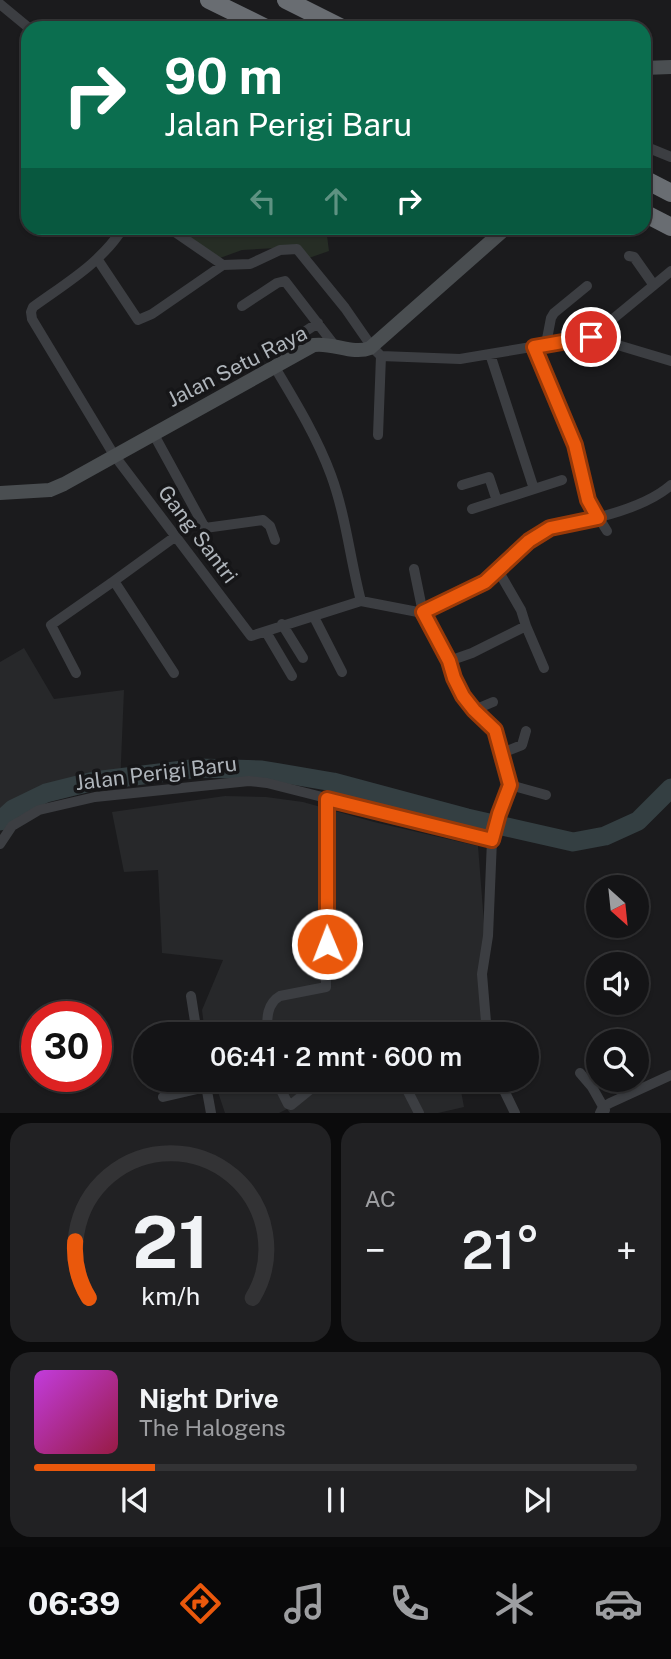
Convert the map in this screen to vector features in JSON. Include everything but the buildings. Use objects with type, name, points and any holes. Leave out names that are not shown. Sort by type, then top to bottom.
[{"type":"highway","points":[[209,0],[252,21]]},
{"type":"highway","points":[[286,0],[328,21]]},
{"type":"highway","points":[[651,183],[671,193]]},
{"type":"highway","points":[[651,217],[671,227]]},
{"type":"street","points":[[0,4],[21,21]]},
{"type":"street","points":[[651,68],[671,67]]},
{"type":"street","points":[[651,149],[671,157]]},
{"type":"street","name":"Gang Santri","points":[[119,235],[98,260],[33,307],[31,316],[114,455],[251,636],[266,632]]},
{"type":"street","points":[[179,235],[223,265]]},
{"type":"street","points":[[377,351],[499,235]]},
{"type":"street","points":[[98,260],[138,320],[152,314],[223,265],[250,264],[280,250],[297,248],[377,351],[378,435]]},
{"type":"street","points":[[629,256],[634,257],[653,284]]},
{"type":"street","points":[[591,337],[671,271]]},
{"type":"street","points":[[242,306],[277,283],[285,281],[335,346]]},
{"type":"street","points":[[546,344],[554,313],[587,286]]},
{"type":"street","points":[[278,349],[318,323]]},
{"type":"street","points":[[377,351],[460,359],[591,337],[671,361]]},
{"type":"street","name":"Jalan Setu Raya","points":[[0,493],[50,490],[314,345],[377,351]]},
{"type":"street","points":[[534,347],[575,445],[588,500],[607,531]]},
{"type":"street","points":[[490,354],[534,489]]},
{"type":"street","points":[[274,366],[319,445],[332,476],[361,601]]},
{"type":"street","points":[[153,433],[205,528],[263,520],[270,526],[275,540]]},
{"type":"street","points":[[462,485],[489,477],[497,501]]},
{"type":"street","points":[[472,509],[562,480]]},
{"type":"street","points":[[292,676],[266,632],[282,624],[314,617],[361,601],[423,612],[485,582],[499,572],[529,541],[550,528],[598,518],[646,500],[671,485]]},
{"type":"street","points":[[76,673],[51,625],[176,536]]},
{"type":"street","points":[[414,569],[423,612],[449,661],[454,678],[474,710],[495,730],[510,785],[493,835],[488,936],[481,974],[486,1022]]},
{"type":"street","points":[[499,572],[521,610],[544,668]]},
{"type":"street","points":[[114,581],[174,673]]},
{"type":"street","points":[[314,617],[342,672]]},
{"type":"street","points":[[282,624],[303,658]]},
{"type":"street","points":[[449,661],[472,653],[526,626]]},
{"type":"street","points":[[474,710],[493,702]]},
{"type":"street","points":[[502,752],[522,745],[526,731]]},
{"type":"street","name":"Jalan Perigi Baru","points":[[0,844],[12,826],[39,810],[95,797],[249,781],[493,835]]},
{"type":"street","points":[[510,785],[546,795]]},
{"type":"street","points":[[267,1022],[273,1000],[279,996],[326,987],[327,799]]},
{"type":"street","points":[[191,996],[195,1022]]},
{"type":"street","points":[[580,1073],[592,1087],[603,1111],[671,1075]]},
{"type":"street","points":[[163,1097],[178,1092]]},
{"type":"street","points":[[208,1092],[211,1113]]},
{"type":"street","points":[[282,1092],[290,1105],[307,1092]]},
{"type":"street","points":[[408,1092],[419,1113]]},
{"type":"street","points":[[504,1092],[514,1113]]},
{"type":"shaded area","points":[[184,235],[327,235],[329,251],[306,259],[294,247],[242,250],[220,258]]},
{"type":"shaded area","points":[[24,648],[54,699],[124,690],[120,786],[40,789],[23,798],[0,822],[0,662]]},
{"type":"shaded area","points":[[225,796],[266,797],[303,802],[478,846],[485,936],[485,1022],[204,1022],[202,1010],[223,960],[162,953],[158,870],[124,872],[112,812]]},
{"type":"shaded area","points":[[218,1092],[461,1092],[464,1107],[438,1113],[290,1113],[287,1109],[279,1113],[225,1113]]},
{"type":"waterway","points":[[0,821],[13,809],[46,793],[94,781],[199,768],[262,770],[333,782],[467,818],[573,842],[605,836],[638,821],[671,788]]},
{"type":"route","points":[[327,944],[327,799],[492,840],[510,785],[495,730],[463,696],[449,661],[423,612],[485,582],[542,532],[598,518],[588,500],[575,445],[534,347],[591,337]]}]
